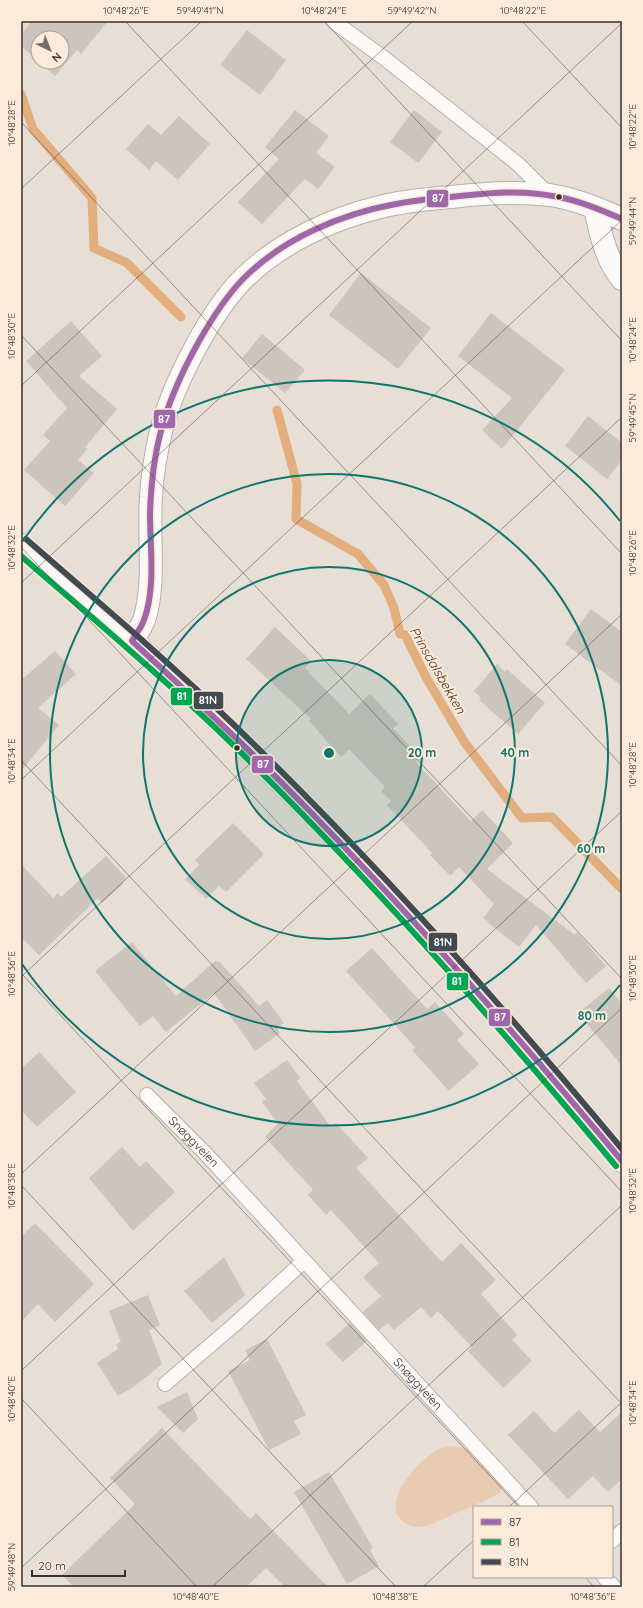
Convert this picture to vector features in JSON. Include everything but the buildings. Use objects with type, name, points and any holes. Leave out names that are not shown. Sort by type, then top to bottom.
[{"type":"street","points":[[132,641],[143,622],[147,608],[150,580],[151,498],[156,454],[162,428],[171,402],[191,356],[217,313],[243,279],[280,249],[304,235],[327,225],[380,207],[406,202],[475,194],[510,193],[550,195],[576,201],[622,219]]},
{"type":"street","points":[[595,208],[602,238],[616,272],[622,279]]},
{"type":"street","points":[[21,545],[132,641],[239,740],[364,866],[530,1050],[622,1161]]},
{"type":"lane","points":[[333,21],[384,58],[518,164],[550,195]]},
{"type":"lane","name":"Snøggveien","points":[[147,1095],[206,1154],[530,1506]]},
{"type":"lane","points":[[165,1384],[234,1325],[304,1261]]},
{"type":"lane","points":[[613,1540],[622,1531]]},
{"type":"lane","points":[[605,1578],[614,1587]]},
{"type":"shaded area","points":[[452,1446],[470,1449],[503,1486],[499,1494],[432,1524],[418,1527],[405,1523],[398,1515],[396,1505],[398,1495],[404,1484],[420,1463],[429,1455],[444,1447]]},
{"type":"waterway","name":"Prinsdalsbekken","points":[[21,94],[33,129],[92,198],[94,248],[127,263],[181,317]]},
{"type":"waterway","name":"Prinsdalsbekken","points":[[277,410],[297,484],[296,519],[358,554],[384,585],[394,608],[400,634],[405,635],[427,679],[465,743],[522,818],[552,817],[622,889]]},
{"type":"transit line","name":"87","points":[[622,219],[574,201],[531,193],[491,193],[417,201],[375,208],[334,221],[295,240],[260,264],[237,285],[213,317],[187,364],[164,419],[152,482],[150,513],[152,567],[150,594],[144,620],[132,641],[255,756],[364,868],[477,992],[622,1161]]},
{"type":"transit line","name":"81N","points":[[26,539],[131,630],[209,701],[336,827],[434,931],[482,985],[622,1149]]},
{"type":"transit line","name":"81","points":[[21,556],[174,689],[223,735],[326,838],[474,1000],[616,1166]]}]
